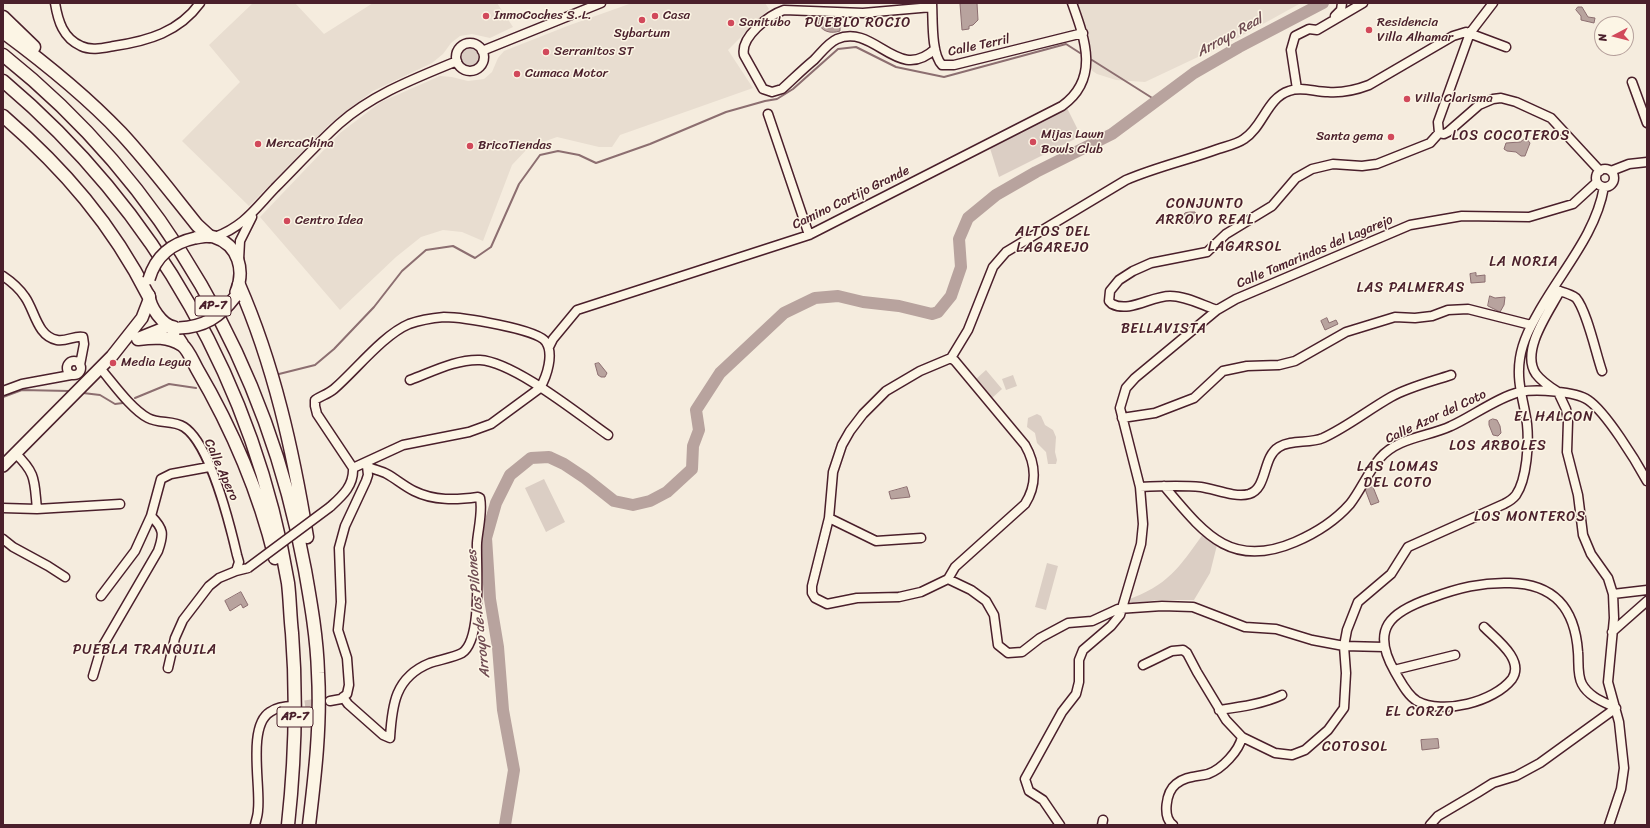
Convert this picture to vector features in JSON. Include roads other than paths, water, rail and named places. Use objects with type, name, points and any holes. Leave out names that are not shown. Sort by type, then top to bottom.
[{"type":"highway","points":[[3,17],[65,76],[74,88]]},
{"type":"highway","points":[[3,32],[74,88],[121,134],[197,225],[212,237]]},
{"type":"highway","name":"AP-7","points":[[3,55],[54,99],[114,162],[146,201],[184,256],[213,305],[249,379],[279,461],[296,522],[314,618],[318,674],[319,726],[309,825]]},
{"type":"highway","name":"AP-7","points":[[3,81],[63,136],[97,172],[166,264],[196,316],[230,385],[247,426],[261,469],[278,532],[288,585],[294,666],[295,720],[293,772],[288,825]]},
{"type":"highway","points":[[3,116],[70,180],[128,257],[149,298]]},
{"type":"highway","points":[[239,285],[269,368],[286,426],[299,487],[309,549],[315,594],[314,618]]},
{"type":"highway","points":[[173,327],[222,417],[243,462],[260,508],[290,610]]},
{"type":"highway","points":[[138,339],[156,337],[163,338],[183,346]]},
{"type":"main road","points":[[3,466],[112,356],[142,318],[149,298],[149,279],[156,263],[168,249],[180,242],[195,238],[212,237],[232,248],[239,260],[241,272],[239,285],[235,296],[225,309],[211,320],[196,326],[173,327],[138,339],[112,356]]},
{"type":"main road","points":[[149,298],[155,311],[173,327]]},
{"type":"street","points":[[55,3],[59,23],[66,33],[76,43],[87,48],[96,49],[156,37],[169,30],[187,16],[200,3]]},
{"type":"street","points":[[482,51],[588,5],[601,3]]},
{"type":"street","name":"Camino Cortijo Grande","points":[[549,347],[552,339],[576,310],[809,234],[1070,100],[1081,86],[1085,76],[1086,46],[1072,3]]},
{"type":"street","points":[[1297,89],[1291,45],[1296,36],[1337,14],[1342,5],[1355,3]]},
{"type":"street","points":[[1309,29],[1317,30],[1364,3]]},
{"type":"street","points":[[1439,134],[1438,122],[1470,33],[1493,3]]},
{"type":"street","points":[[932,5],[863,13],[784,10],[774,14],[749,36],[743,50],[744,55],[762,89],[772,92],[782,89],[830,43],[843,37],[856,37],[906,61],[918,60],[935,49]]},
{"type":"street","name":"Calle Terril","points":[[932,5],[935,49],[938,60],[942,65],[947,66],[1083,33]]},
{"type":"street","points":[[951,358],[968,330],[993,267],[1002,255],[1126,180],[1147,171],[1211,152],[1244,140],[1274,100],[1281,94],[1297,89],[1329,93],[1356,90],[1369,85],[1453,36],[1466,32],[1506,48]]},
{"type":"street","points":[[463,45],[476,45],[482,51],[483,62],[475,70],[464,70],[457,62],[457,52],[463,45]]},
{"type":"street","points":[[212,237],[235,228],[255,211],[298,165],[352,114],[376,97],[396,87],[457,62]]},
{"type":"street","points":[[1632,82],[1647,123]]},
{"type":"street","points":[[1218,310],[1181,298],[1169,296],[1155,298],[1136,305],[1116,306],[1109,301],[1108,297],[1110,291],[1119,280],[1143,266],[1207,252],[1226,234],[1272,206],[1296,178],[1312,169],[1333,164],[1362,166],[1376,164],[1430,143],[1439,134],[1448,132],[1479,105],[1493,99],[1501,98],[1516,102],[1551,118],[1600,171]]},
{"type":"street","points":[[768,114],[809,234]]},
{"type":"street","points":[[1143,665],[1172,651],[1183,650],[1187,653],[1219,710],[1233,729],[1242,737],[1275,753],[1292,756],[1305,750],[1328,730],[1344,708],[1346,673],[1344,646],[1347,630],[1358,602],[1391,574],[1408,547],[1486,514],[1515,496],[1524,473],[1528,449],[1527,424],[1520,392],[1520,358],[1525,338],[1531,325],[1556,290],[1584,242],[1598,214],[1600,185],[1596,176],[1600,171],[1606,169],[1611,171],[1629,164],[1647,162]]},
{"type":"street","points":[[1600,185],[1610,186],[1614,182],[1614,176],[1611,171]]},
{"type":"street","name":"Calle Tamarindos del Lagarejo","points":[[1060,825],[1043,800],[1029,791],[1025,780],[1062,712],[1076,694],[1079,682],[1079,660],[1083,650],[1116,620],[1122,608],[1141,544],[1143,524],[1140,487],[1120,408],[1126,388],[1135,378],[1218,310],[1236,299],[1410,225],[1462,216],[1529,217],[1574,204],[1600,185]]},
{"type":"street","points":[[239,260],[240,241],[255,211]]},
{"type":"street","points":[[3,276],[15,285],[26,298],[44,334],[56,340],[64,341],[83,337],[83,351],[75,366],[68,371],[71,375],[22,384],[3,392]]},
{"type":"street","points":[[1556,290],[1575,298],[1579,304],[1602,371]]},
{"type":"street","points":[[1556,290],[1532,346],[1531,360],[1535,373],[1543,382],[1558,392],[1566,409],[1568,421],[1567,452],[1578,495],[1583,535],[1591,554],[1608,578],[1612,594],[1614,618],[1608,682],[1620,722],[1624,768],[1621,789],[1609,825]]},
{"type":"street","points":[[1122,418],[1155,413],[1194,398],[1223,371],[1247,366],[1279,365],[1295,361],[1346,332],[1394,317],[1415,318],[1432,316],[1448,310],[1468,309],[1531,325]]},
{"type":"street","points":[[168,668],[175,638],[183,620],[209,586],[219,578],[248,568],[330,507],[341,498],[349,486],[352,479],[353,468],[317,414],[315,406],[316,400],[334,389],[398,329],[426,319],[464,318],[530,332],[545,340],[549,347],[550,358],[540,388],[491,424],[469,432],[403,445],[365,465],[353,468]]},
{"type":"street","points":[[951,358],[1025,445],[1030,453],[1034,473],[1030,496],[1025,504],[955,567],[948,579],[930,589],[912,595],[899,597],[857,598],[827,604],[815,598],[812,593],[812,586],[829,518],[830,490],[837,458],[850,431],[863,414],[886,391],[920,371],[945,359],[951,358]]},
{"type":"street","points":[[410,380],[452,365],[480,360],[497,363],[540,388],[608,435]]},
{"type":"street","points":[[59,376],[75,366],[98,370]]},
{"type":"street","name":"Calle Apero","points":[[98,370],[143,415],[150,419],[179,424],[185,428],[198,444],[209,467],[230,523],[239,562],[236,571]]},
{"type":"street","points":[[1140,487],[1200,487],[1241,495],[1248,494],[1253,492],[1260,483],[1273,452],[1283,444],[1319,440],[1400,392],[1451,375]]},
{"type":"street","points":[[1520,392],[1558,392],[1579,395],[1588,400],[1598,408],[1636,462],[1647,481]]},
{"type":"street","name":"Calle Azor del Coto","points":[[1164,486],[1196,522],[1226,545],[1240,551],[1250,552],[1262,552],[1275,549],[1310,536],[1326,526],[1350,503],[1380,458],[1398,444],[1442,430],[1520,392]]},
{"type":"street","points":[[15,454],[24,462],[34,476],[37,509]]},
{"type":"street","points":[[343,697],[348,704],[383,735],[390,738],[395,698],[402,684],[412,674],[428,664],[462,652],[469,642],[477,611],[477,544],[480,498],[478,497],[464,500],[429,496],[414,491],[388,475],[365,465]]},
{"type":"street","points":[[330,701],[341,699],[347,694],[349,685],[349,673],[338,630],[341,602],[339,548],[345,526],[368,475],[365,465]]},
{"type":"street","points":[[102,596],[134,551],[151,516],[161,480],[171,474],[209,467]]},
{"type":"street","points":[[3,508],[37,509],[120,504]]},
{"type":"street","points":[[93,676],[94,667],[101,649],[160,547],[163,533],[161,526],[151,516]]},
{"type":"street","points":[[829,518],[876,541],[921,538]]},
{"type":"street","points":[[3,540],[66,577]]},
{"type":"street","points":[[948,579],[972,590],[986,601],[994,615],[998,645],[1008,653],[1022,652],[1040,638],[1060,626],[1068,623],[1092,621],[1113,610],[1122,608],[1193,606],[1245,627],[1276,629],[1312,640],[1344,646],[1384,647]]},
{"type":"street","points":[[1484,627],[1511,654],[1515,668],[1510,680],[1492,694],[1469,704],[1441,707],[1417,701],[1409,694],[1394,670],[1386,655],[1384,647],[1384,637],[1388,625],[1393,617],[1412,604],[1463,586],[1479,583],[1513,583],[1534,586],[1547,591],[1558,599],[1571,617],[1578,651],[1579,677],[1582,684],[1596,698],[1616,708]]},
{"type":"street","points":[[1612,594],[1647,590]]},
{"type":"street","points":[[1612,632],[1647,601]]},
{"type":"street","points":[[1394,670],[1456,654]]},
{"type":"street","points":[[1219,710],[1253,704],[1282,695]]},
{"type":"street","points":[[255,825],[258,810],[257,751],[260,724],[268,712],[282,707],[293,706]]},
{"type":"street","points":[[1430,825],[1438,816],[1493,783],[1516,776],[1540,763],[1616,708]]},
{"type":"street","points":[[1173,825],[1169,822],[1166,813],[1167,803],[1174,785],[1188,777],[1209,774],[1221,766],[1235,753],[1241,744],[1242,737]]},
{"type":"waterway","name":"Arroyo de los Pilones","points":[[505,825],[514,770],[503,710],[498,647],[490,599],[486,538],[496,503],[510,475],[531,458],[549,457],[564,464],[585,478],[614,501],[633,505],[650,501],[667,492],[692,469],[693,446],[699,430],[696,410],[720,373],[784,313],[815,298],[838,296],[863,302],[899,306],[932,314],[938,312],[951,296],[961,267],[959,239],[968,218],[996,195],[1036,172],[1112,134],[1194,73],[1239,47],[1323,3]]},
{"type":"waterway","points":[[279,374],[315,365],[334,349],[374,307],[402,271],[426,250],[453,246],[475,258],[491,247],[519,184],[540,155],[558,151],[579,155],[596,163],[650,144],[726,112],[777,99],[793,89],[838,49],[856,47],[896,67],[944,77],[1066,44],[1080,53]]},
{"type":"waterway","points":[[1092,60],[1157,101]]},
{"type":"waterway","points":[[135,398],[169,384],[196,388]]},
{"type":"waterway","points":[[3,397],[22,390],[69,391]]},
{"type":"waterway","points":[[83,393],[100,395],[115,404],[123,403]]},
{"type":"tunnel","points":[[293,706],[330,701]]},
{"type":"place","name":"InmoCoches S. L.","points":[[486,16]]},
{"type":"place","name":"Casa","points":[[655,16]]},
{"type":"place","name":"Sybartum","points":[[642,20]]},
{"type":"place","name":"Sanitubo","points":[[731,23]]},
{"type":"place","name":"Residencia Villa Alhamar","points":[[1369,30]]},
{"type":"place","name":"Serranitos ST","points":[[546,52]]},
{"type":"place","name":"Cumaca Motor","points":[[517,74]]},
{"type":"place","name":"Villa Clarisma","points":[[1407,99]]},
{"type":"place","name":"Santa gema","points":[[1391,137]]},
{"type":"place","name":"Mijas Lawn Bowls Club","points":[[1033,142]]},
{"type":"place","name":"MercaChina","points":[[258,144]]},
{"type":"place","name":"BricoTiendas","points":[[470,146]]},
{"type":"place","name":"Centro Idea","points":[[287,221]]},
{"type":"place","name":"Media Legua","points":[[113,363]]},
{"type":"district","name":"PUEBLO ROCIO","points":[[858,23]]},
{"type":"district","name":"LOS COCOTEROS","points":[[1511,136]]},
{"type":"district","name":"CONJUNTO ARROYO REAL","points":[[1205,212]]},
{"type":"district","name":"ALTOS DEL LAGAREJO","points":[[1053,240]]},
{"type":"district","name":"LAGARSOL","points":[[1245,247]]},
{"type":"district","name":"LA NORIA","points":[[1524,262]]},
{"type":"district","name":"LAS PALMERAS","points":[[1411,288]]},
{"type":"district","name":"BELLAVISTA","points":[[1164,329]]},
{"type":"district","name":"EL HALCON","points":[[1554,417]]},
{"type":"district","name":"LOS ARBOLES","points":[[1498,446]]},
{"type":"district","name":"LAS LOMAS DEL COTO","points":[[1398,476]]},
{"type":"district","name":"LOS MONTEROS","points":[[1530,517]]},
{"type":"district","name":"PUEBLA TRANQUILA","points":[[145,650]]},
{"type":"district","name":"EL CORZO","points":[[1420,712]]},
{"type":"district","name":"COTOSOL","points":[[1355,747]]},
{"type":"water label","name":"Arroyo Real","points":[[1230,36]]}]
